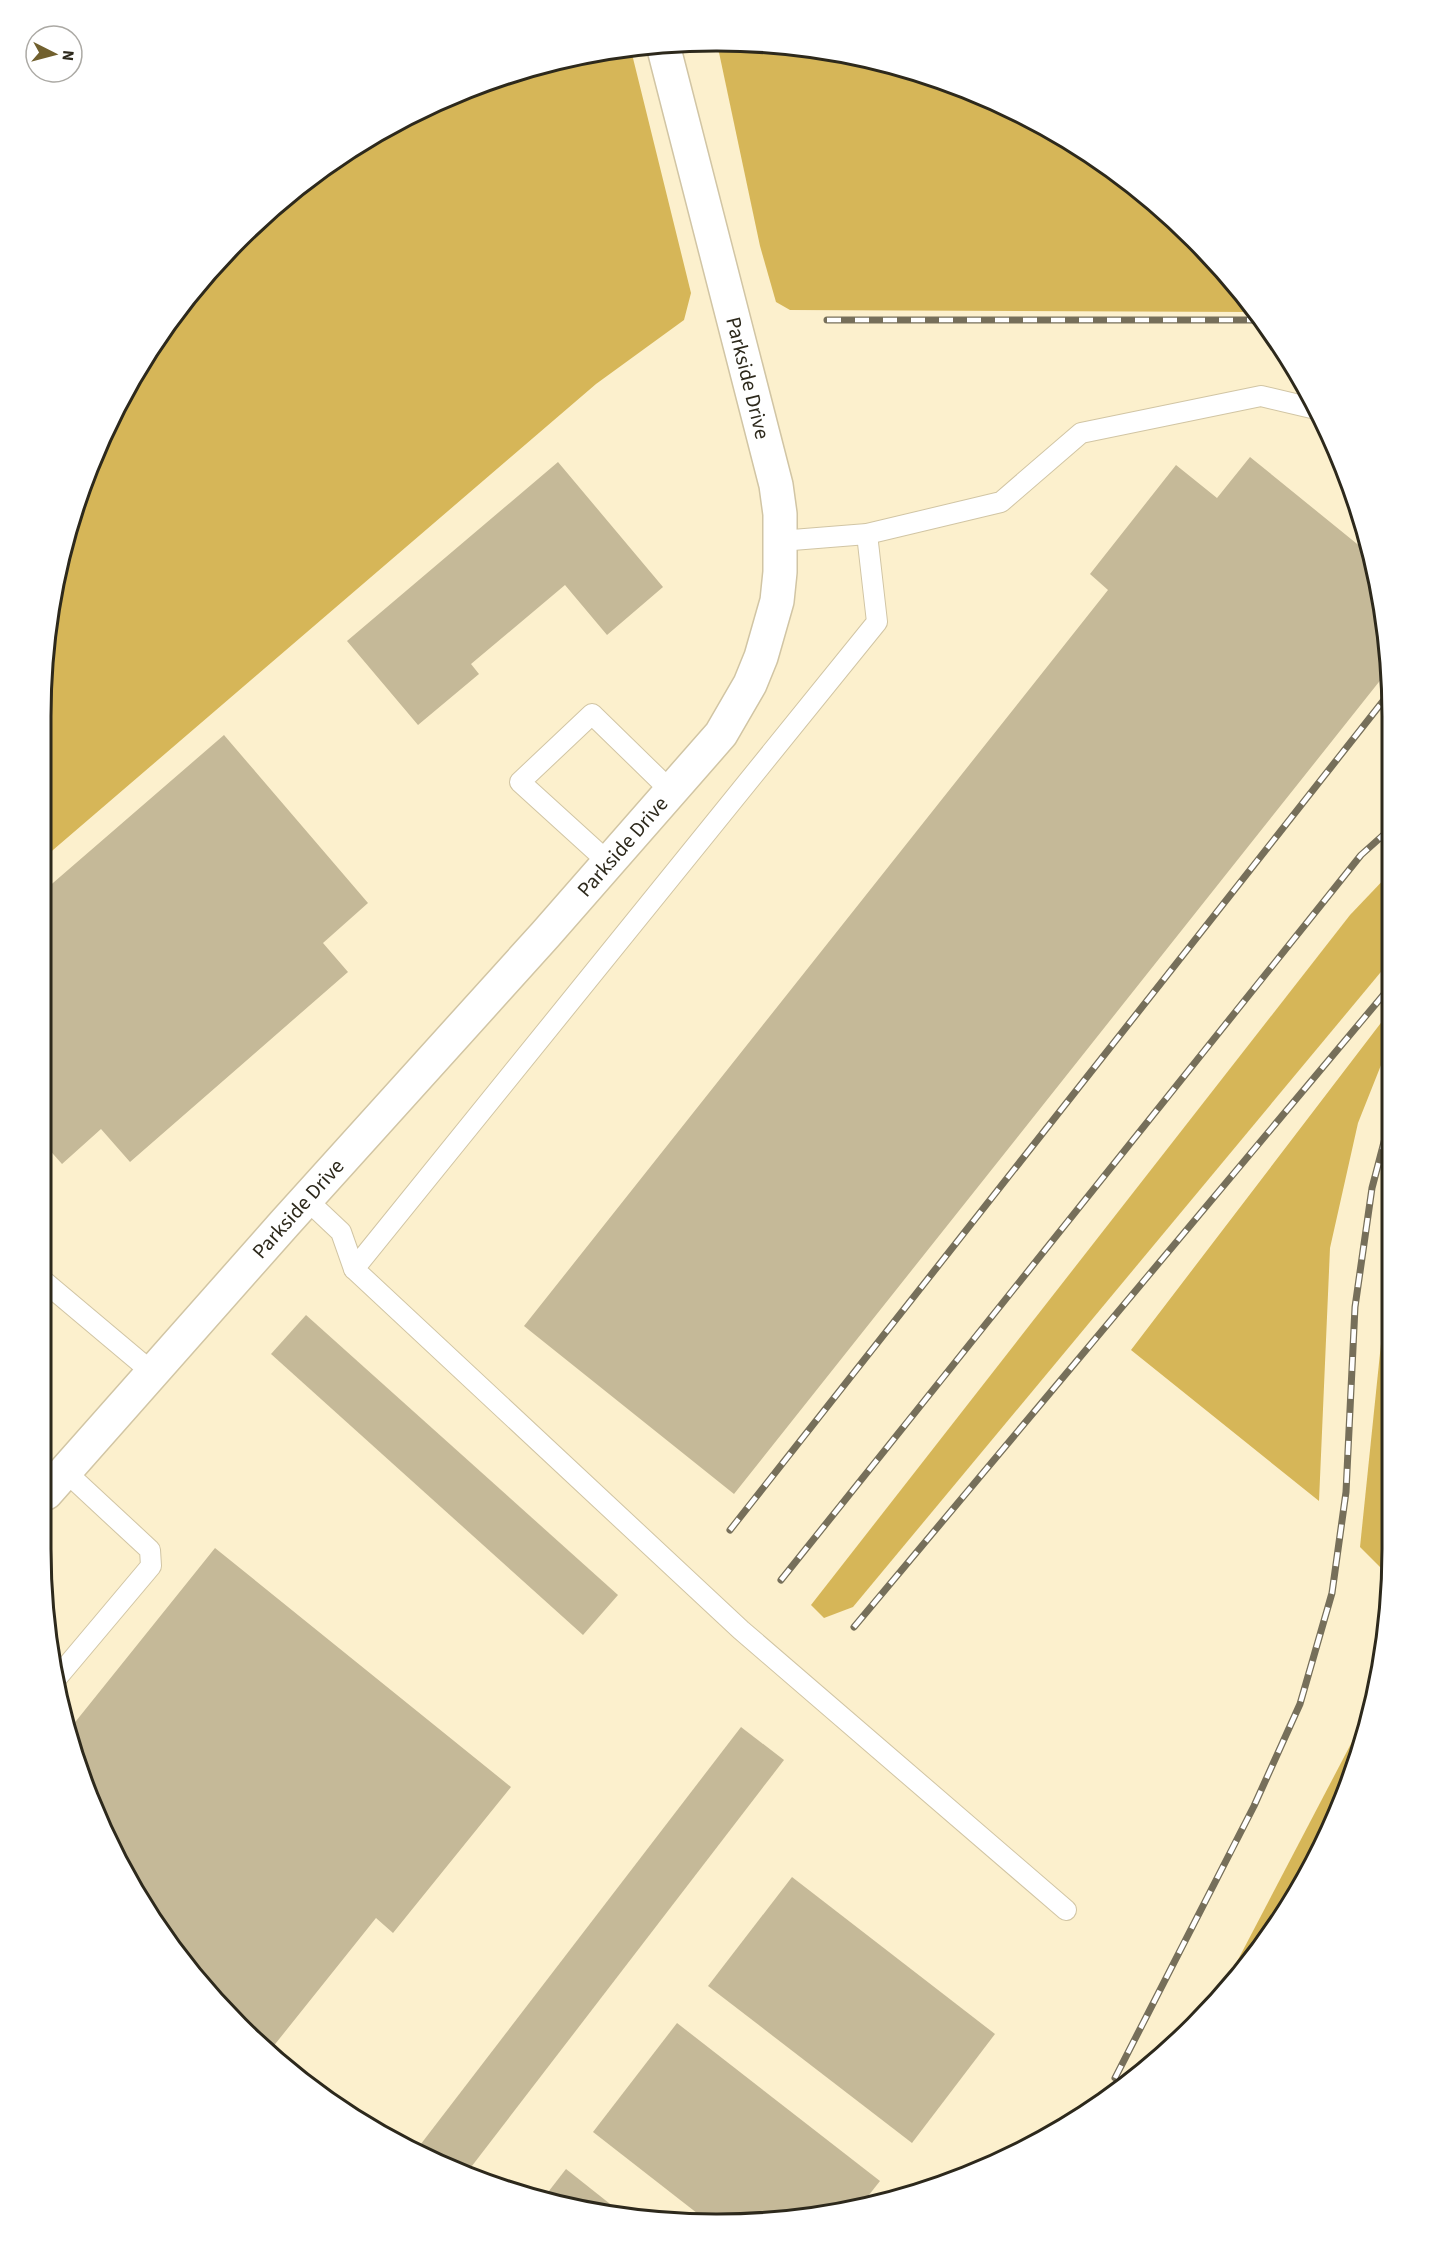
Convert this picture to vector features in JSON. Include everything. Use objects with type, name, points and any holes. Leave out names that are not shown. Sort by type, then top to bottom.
[{"type":"street","name":"Parkside Drive","points":[[56,1483],[306,1199],[545,935],[721,734],[750,684],[761,657],[777,601],[780,572],[780,514],[776,485],[665,53]]},
{"type":"lane","points":[[780,541],[867,534],[1001,502],[1081,433],[1262,396],[1305,406]]},
{"type":"lane","points":[[354,1269],[877,622],[867,534]]},
{"type":"lane","points":[[608,862],[520,782],[592,714],[671,791]]},
{"type":"lane","points":[[306,1199],[341,1232],[354,1269],[741,1630],[1066,1910]]},
{"type":"lane","points":[[51,1287],[153,1373]]},
{"type":"lane","points":[[56,1483],[150,1550],[151,1566],[63,1671]]},
{"type":"shaded area","points":[[719,51],[760,52],[803,57],[889,74],[930,86],[1011,120],[1086,163],[1155,216],[1217,278],[1245,312],[790,310],[776,302],[760,246]]},
{"type":"shaded area","points":[[633,57],[691,293],[684,320],[596,384],[51,852],[52,673],[64,587],[86,503],[120,422],[163,347],[216,278],[278,216],[347,163],[384,140],[462,102],[503,86],[544,74]]},
{"type":"shaded area","points":[[1382,881],[1382,971],[853,1607],[824,1618],[811,1605],[1350,915]]},
{"type":"shaded area","points":[[1382,1021],[1382,1063],[1358,1123],[1330,1248],[1319,1501],[1131,1350]]},
{"type":"shaded area","points":[[1382,1334],[1382,1569],[1360,1547]]},
{"type":"shaded area","points":[[1354,1738],[1331,1803],[1313,1843],[1270,1918],[1236,1964]]},
{"type":"building","points":[[1250,457],[1359,546],[1369,587],[1381,679],[734,1494],[524,1326],[1108,590],[1090,574],[1176,465],[1217,498]]},
{"type":"building","points":[[558,462],[663,587],[607,635],[565,585],[471,664],[479,674],[418,725],[347,641]]},
{"type":"building","points":[[224,735],[368,903],[323,943],[348,972],[130,1162],[101,1129],[62,1164],[51,1152],[51,885]]},
{"type":"building","points":[[306,1315],[618,1595],[583,1635],[271,1354]]},
{"type":"building","points":[[215,1548],[511,1787],[393,1933],[376,1918],[274,2045],[216,1987],[189,1954],[140,1881],[102,1803],[86,1762],[75,1723]]},
{"type":"building","points":[[741,1727],[784,1760],[471,2167],[421,2144]]},
{"type":"building","points":[[792,1877],[995,2034],[912,2143],[708,1986]]},
{"type":"building","points":[[677,2023],[880,2181],[868,2196],[846,2201],[760,2213],[698,2214],[593,2132]]},
{"type":"building","points":[[566,2169],[611,2205],[587,2201],[548,2192]]},
{"type":"railway","points":[[827,320],[1250,320]]},
{"type":"railway","points":[[730,1530],[1382,703]]},
{"type":"railway","points":[[781,1580],[1361,855],[1382,836]]},
{"type":"railway","points":[[854,1627],[1382,997]]},
{"type":"railway","points":[[1115,2078],[1254,1806],[1300,1704],[1332,1593],[1346,1492],[1355,1307],[1372,1188],[1382,1150]]}]
